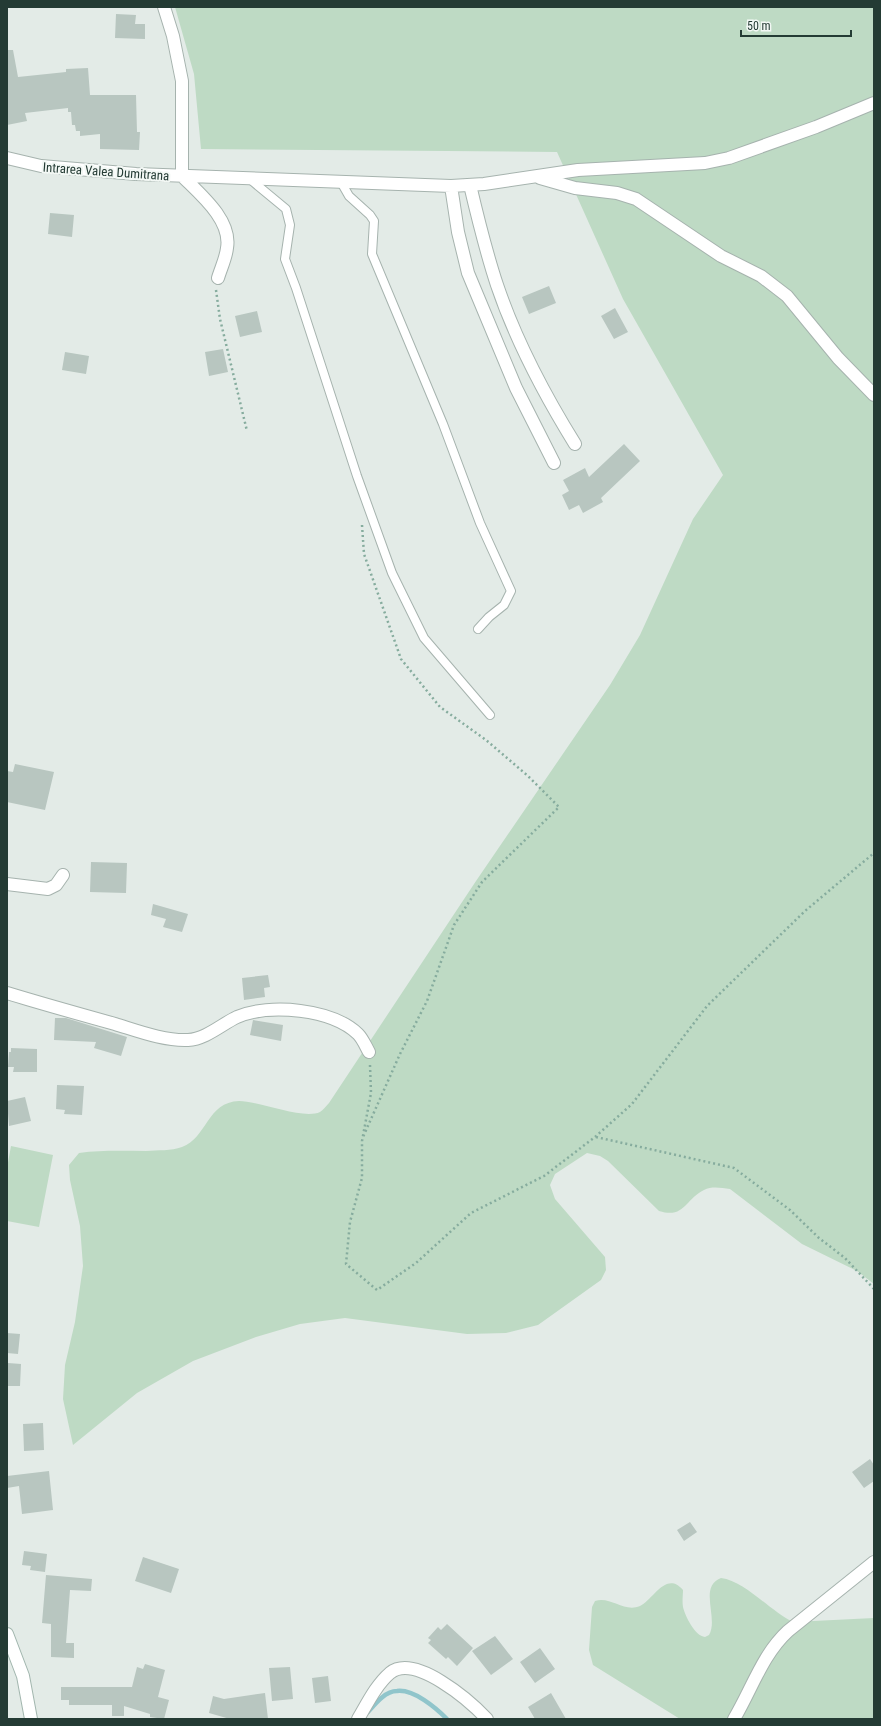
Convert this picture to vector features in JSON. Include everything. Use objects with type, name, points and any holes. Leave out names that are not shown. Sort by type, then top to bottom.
[{"type":"street","points":[[164,7],[173,36],[182,81],[182,176],[251,180],[451,186],[470,185],[578,170],[705,163],[730,158],[816,127],[874,102]]},
{"type":"street","name":"Intrarea Valea Dumitrana","points":[[7,158],[41,166],[72,170],[182,176],[216,212],[226,228],[228,248],[218,278]]},
{"type":"street","points":[[535,176],[575,188],[617,193],[636,199],[721,256],[761,276],[787,296],[838,358],[874,395]]},
{"type":"street","points":[[470,185],[484,243],[498,286],[528,359],[556,414],[575,444]]},
{"type":"street","points":[[451,186],[458,232],[468,273],[516,388],[554,463]]},
{"type":"street","points":[[7,884],[48,889],[56,885],[63,875]]},
{"type":"street","points":[[7,993],[166,1038],[190,1040],[206,1034],[238,1017],[260,1010],[292,1010],[319,1014],[344,1025],[358,1035],[369,1052]]},
{"type":"street","points":[[734,1719],[746,1700],[763,1662],[775,1643],[874,1562]]},
{"type":"street","points":[[7,1634],[23,1676],[31,1719]]},
{"type":"street","points":[[358,1719],[381,1682],[391,1672],[401,1669],[425,1673],[437,1679],[479,1711],[487,1719]]},
{"type":"lane","points":[[251,180],[286,209],[290,225],[285,259],[296,288],[357,476],[392,573],[424,638],[490,715]]},
{"type":"lane","points":[[341,182],[349,196],[370,215],[374,221],[372,254],[443,424],[480,523],[511,591],[504,605],[489,617],[478,629]]},
{"type":"path","points":[[218,278],[216,291],[220,319],[247,431]]},
{"type":"path","points":[[362,524],[364,554],[401,659],[440,707],[486,740],[528,776],[559,807],[482,882],[454,925],[427,1001],[400,1054],[362,1141]]},
{"type":"path","points":[[369,1052],[371,1093],[362,1141],[362,1178],[350,1222],[346,1264],[377,1290],[416,1263],[471,1213],[544,1176],[595,1136],[632,1104],[707,1006],[805,911],[874,853]]},
{"type":"path","points":[[595,1136],[734,1168],[790,1210],[819,1238],[845,1258],[874,1289]]},
{"type":"green space","points":[[175,7],[874,7],[874,1284],[857,1271],[802,1244],[730,1189],[710,1188],[698,1194],[680,1210],[668,1213],[659,1211],[608,1161],[600,1156],[587,1153],[555,1174],[550,1185],[555,1199],[605,1257],[606,1270],[601,1280],[538,1325],[506,1333],[467,1334],[345,1318],[300,1324],[256,1337],[193,1361],[137,1393],[73,1445],[63,1399],[65,1365],[75,1322],[83,1266],[80,1226],[70,1180],[69,1165],[79,1153],[164,1150],[182,1147],[197,1136],[220,1107],[228,1103],[239,1101],[248,1102],[292,1112],[312,1114],[320,1112],[329,1103],[476,881],[610,685],[640,635],[693,519],[723,475],[623,299],[557,152],[201,149],[194,74]]},
{"type":"green space","points":[[11,1146],[53,1155],[39,1227],[7,1221],[7,1168]]},
{"type":"green space","points":[[721,1578],[730,1580],[748,1590],[775,1611],[793,1622],[874,1618],[874,1719],[680,1719],[593,1665],[589,1650],[592,1607],[595,1601],[607,1601],[634,1608],[645,1603],[660,1588],[671,1583],[677,1585],[683,1590],[683,1607],[688,1620],[701,1636],[705,1637],[709,1635],[712,1620],[710,1596],[711,1588],[714,1582]]},
{"type":"building","points":[[116,14],[136,15],[135,24],[145,24],[145,39],[115,38]]},
{"type":"building","points":[[7,50],[13,50],[18,77],[66,72],[66,69],[88,68],[90,95],[136,95],[137,132],[140,132],[139,150],[100,149],[100,134],[80,136],[80,131],[76,131],[75,125],[72,125],[71,112],[68,112],[68,108],[25,113],[27,121],[7,125]]},
{"type":"building","points":[[50,213],[74,215],[72,237],[48,234]]},
{"type":"building","points":[[549,286],[556,303],[529,314],[522,297]]},
{"type":"building","points":[[615,308],[628,332],[614,339],[601,316]]},
{"type":"building","points":[[257,311],[262,332],[240,337],[235,316]]},
{"type":"building","points":[[223,349],[228,372],[209,376],[205,352]]},
{"type":"building","points":[[65,352],[89,356],[86,374],[62,370]]},
{"type":"building","points":[[624,444],[640,461],[601,498],[603,502],[583,513],[579,505],[569,510],[562,495],[569,491],[563,480],[585,468],[589,477]]},
{"type":"building","points":[[15,764],[54,772],[45,810],[7,802],[7,771],[13,772]]},
{"type":"building","points":[[91,862],[127,863],[126,893],[90,892]]},
{"type":"building","points":[[153,904],[188,914],[182,932],[163,927],[166,919],[151,915]]},
{"type":"building","points":[[268,975],[270,987],[264,988],[265,997],[244,1000],[242,978]]},
{"type":"building","points":[[55,1018],[66,1018],[127,1037],[121,1056],[94,1048],[96,1042],[54,1040]]},
{"type":"building","points":[[253,1020],[283,1025],[281,1041],[250,1035]]},
{"type":"building","points":[[11,1048],[37,1049],[37,1072],[13,1072],[14,1067],[8,1067],[9,1052],[11,1052]]},
{"type":"building","points":[[57,1085],[84,1086],[82,1115],[64,1114],[65,1110],[56,1109]]},
{"type":"building","points":[[25,1097],[31,1121],[9,1126],[7,1101]]},
{"type":"building","points":[[7,1333],[20,1334],[18,1354],[7,1353]]},
{"type":"building","points":[[8,1363],[21,1364],[20,1386],[7,1386]]},
{"type":"building","points":[[43,1423],[44,1450],[24,1451],[23,1424]]},
{"type":"building","points":[[870,1459],[874,1465],[874,1481],[864,1488],[852,1472]]},
{"type":"building","points":[[49,1471],[53,1510],[22,1514],[19,1486],[7,1488],[7,1476]]},
{"type":"building","points":[[690,1522],[697,1532],[684,1541],[677,1530]]},
{"type":"building","points":[[24,1551],[47,1554],[45,1572],[30,1570],[31,1566],[22,1565]]},
{"type":"building","points":[[143,1557],[179,1569],[171,1593],[135,1581]]},
{"type":"building","points":[[46,1575],[92,1579],[91,1591],[70,1590],[66,1643],[74,1643],[74,1658],[51,1657],[51,1624],[42,1623]]},
{"type":"building","points":[[447,1624],[473,1648],[457,1666],[448,1657],[446,1659],[428,1643],[431,1640],[428,1638],[438,1627],[441,1630]]},
{"type":"building","points":[[495,1636],[513,1659],[491,1675],[472,1651]]},
{"type":"building","points":[[540,1648],[555,1669],[535,1683],[520,1662]]},
{"type":"building","points":[[145,1664],[165,1670],[158,1697],[169,1700],[164,1719],[150,1717],[150,1714],[124,1706],[124,1716],[112,1716],[112,1705],[69,1705],[69,1700],[61,1700],[61,1687],[132,1687],[137,1667],[143,1669]]},
{"type":"building","points":[[290,1667],[293,1699],[272,1701],[269,1668]]},
{"type":"building","points":[[328,1676],[331,1701],[315,1703],[312,1678]]},
{"type":"building","points":[[265,1693],[268,1719],[230,1719],[209,1713],[213,1696],[224,1699]]},
{"type":"building","points":[[551,1693],[566,1719],[535,1719],[528,1707]]},
{"type":"waterway","points":[[368,1712],[388,1693],[404,1691],[424,1700],[447,1719]]}]
